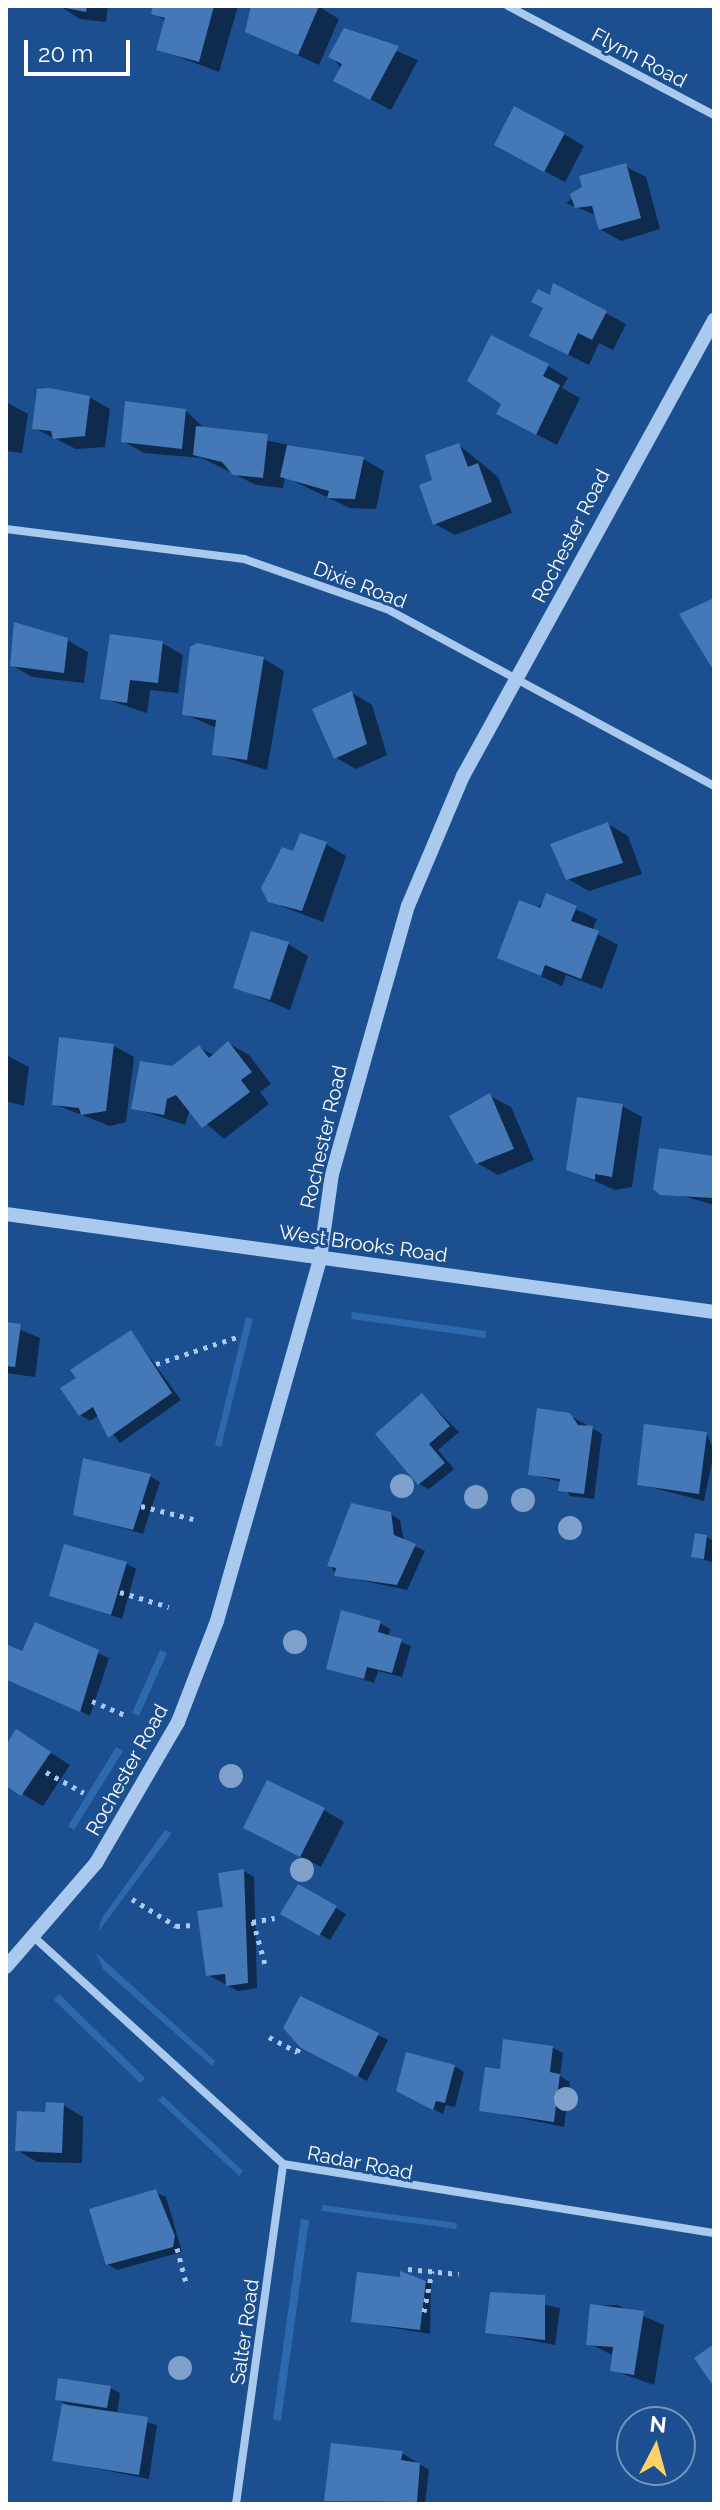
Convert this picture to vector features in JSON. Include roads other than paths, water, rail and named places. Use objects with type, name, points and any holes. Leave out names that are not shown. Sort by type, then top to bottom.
[{"type":"street","name":"Flynn Road","points":[[508,6],[714,115]]},
{"type":"street","name":"Rochester Road","points":[[6,1967],[36,1939],[126,1821],[178,1722],[217,1621],[320,1259],[332,1174],[408,906],[463,776],[518,682],[714,320]]},
{"type":"street","name":"Dixie Road","points":[[6,529],[244,559],[387,609],[714,786]]},
{"type":"street","name":"West Brooks Road","points":[[6,1214],[714,1312]]},
{"type":"street","name":"Radar Road","points":[[36,1939],[283,2164],[714,2233]]},
{"type":"street","name":"Salter Road","points":[[236,2504],[283,2164]]}]
